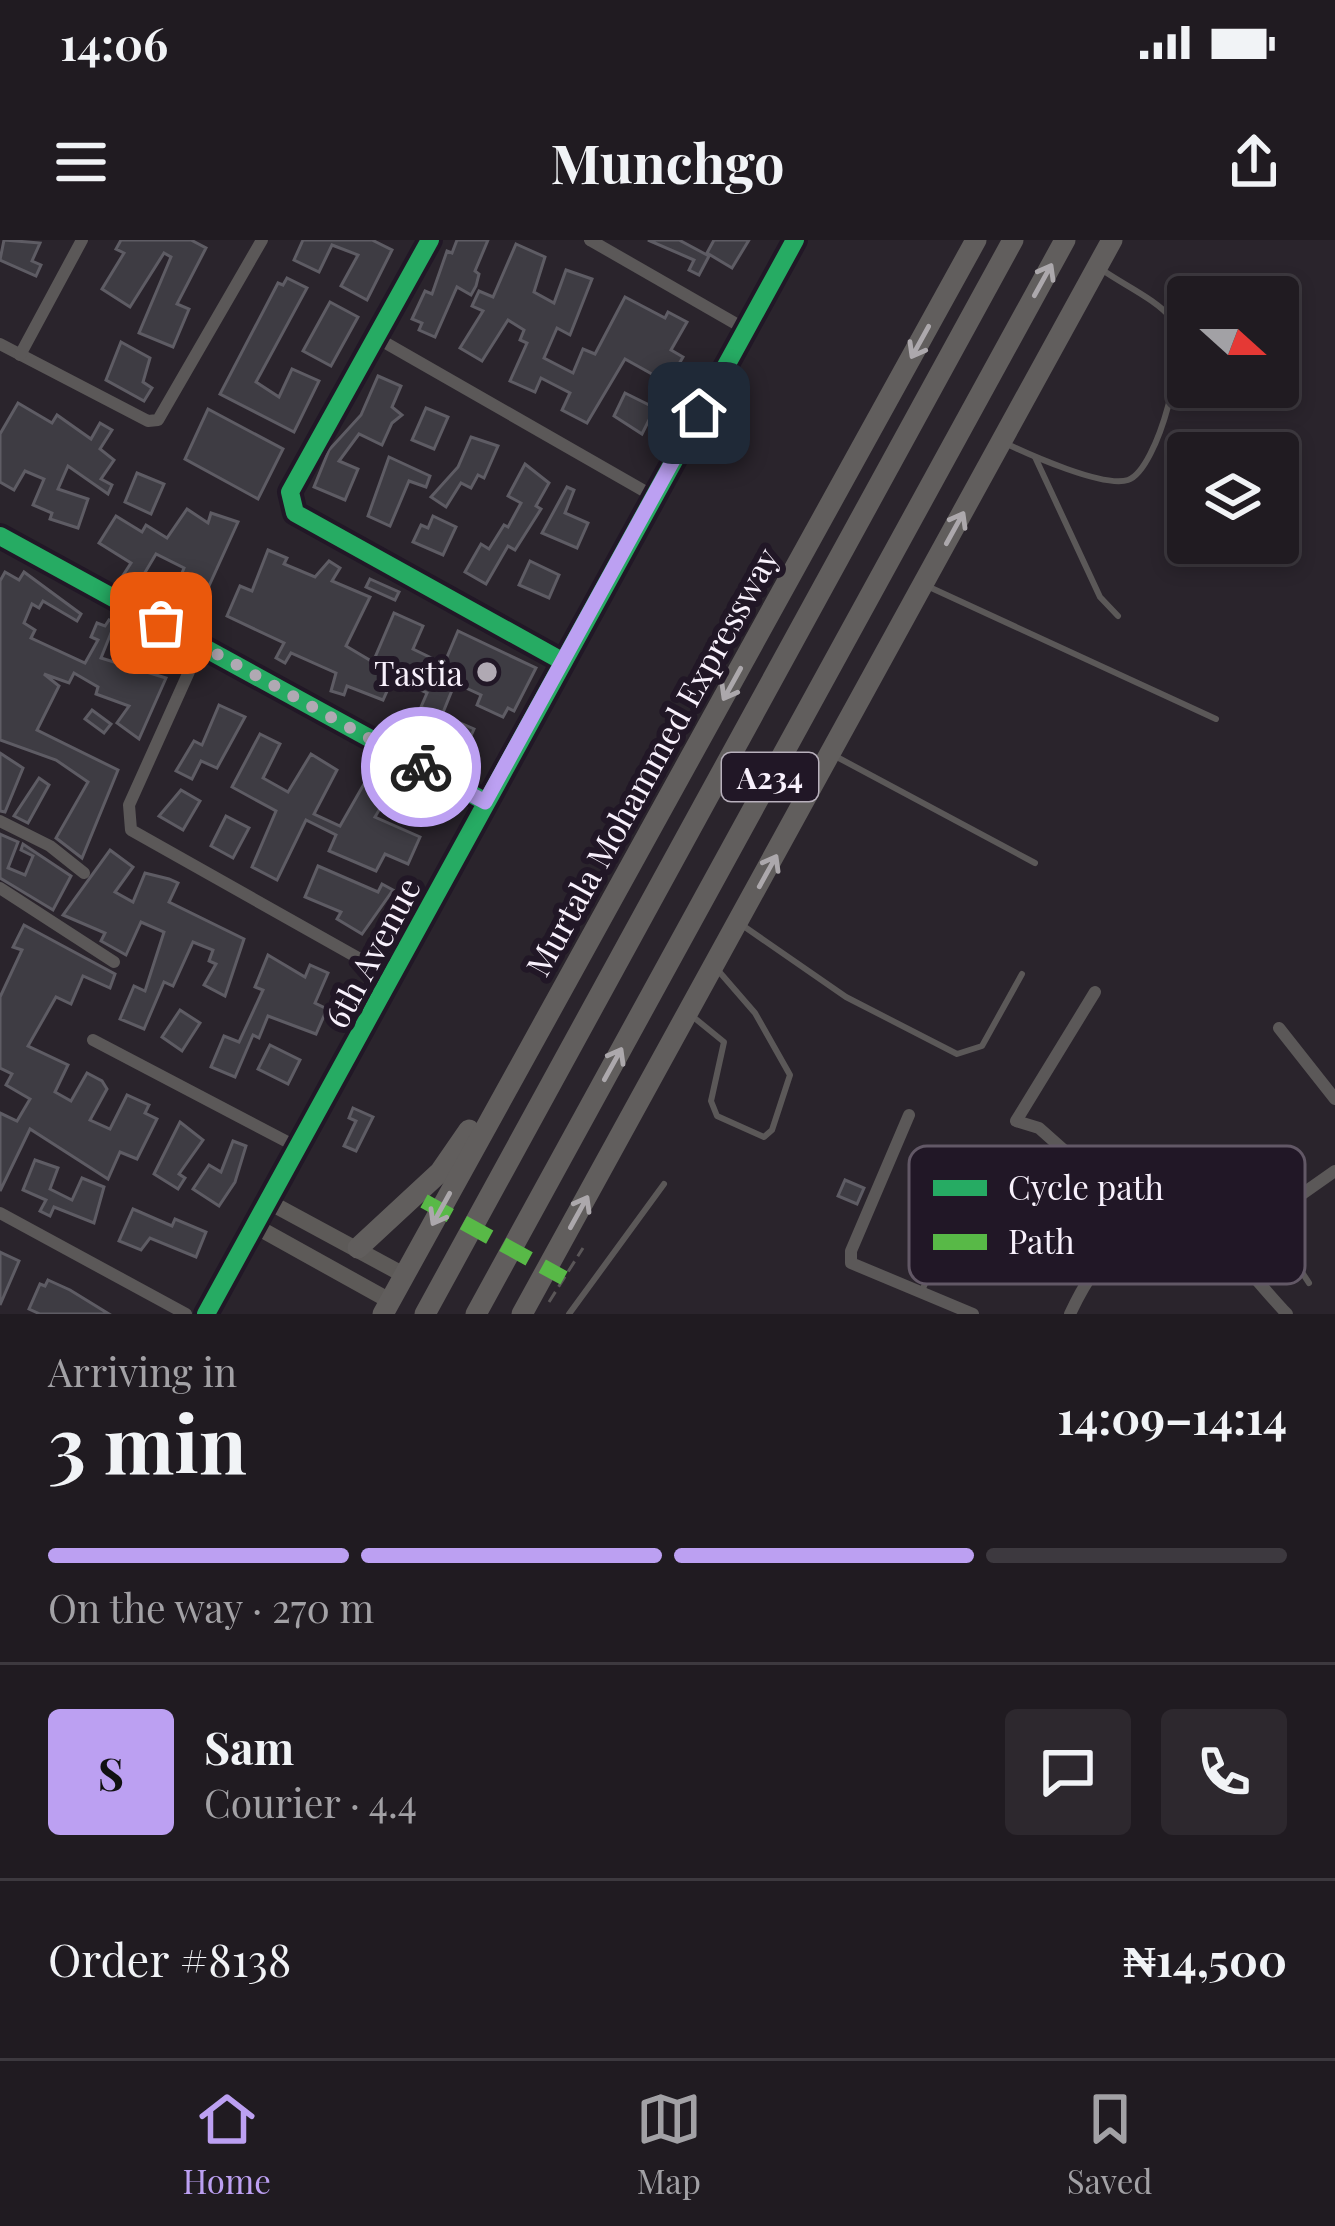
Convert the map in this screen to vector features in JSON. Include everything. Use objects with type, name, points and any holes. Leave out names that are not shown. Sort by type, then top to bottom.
[{"type":"highway","name":"Murtala Mohammed Expressway","points":[[387,1308],[976,240]]},
{"type":"highway","name":"Murtala Mohammed Expressway","points":[[425,1314],[1013,240]]},
{"type":"highway","name":"A234","points":[[476,1314],[1065,240]]},
{"type":"highway","points":[[522,1314],[1112,240]]},
{"type":"highway","points":[[358,1248],[443,1168],[537,1016],[568,980]]},
{"type":"street","points":[[20,355],[82,240]]},
{"type":"street","points":[[0,344],[148,421],[158,420],[262,240]]},
{"type":"street","points":[[430,240],[290,492],[295,513],[562,662]]},
{"type":"street","points":[[590,240],[745,329]]},
{"type":"street","name":"6th Avenue","points":[[206,1314],[796,240]]},
{"type":"street","points":[[377,338],[653,496]]},
{"type":"street","points":[[0,537],[485,802]]},
{"type":"street","points":[[201,645],[129,805],[127,823],[138,837],[392,977]]},
{"type":"street","points":[[0,820],[50,846],[83,873]]},
{"type":"street","points":[[0,888],[114,962]]},
{"type":"street","points":[[1059,1146],[1039,1128],[1016,1121],[1095,992]]},
{"type":"street","points":[[1279,1028],[1335,1099]]},
{"type":"street","points":[[93,1040],[298,1148]]},
{"type":"street","points":[[909,1114],[851,1251],[851,1263],[973,1314]]},
{"type":"street","points":[[1305,1192],[1335,1171]]},
{"type":"street","points":[[269,1202],[404,1275]]},
{"type":"street","points":[[0,1213],[186,1314]]},
{"type":"street","points":[[255,1226],[387,1308]]},
{"type":"street","points":[[1070,1314],[1084,1284]]},
{"type":"street","points":[[1258,1284],[1288,1314]]},
{"type":"lane","points":[[1002,442],[1101,478],[1130,480],[1143,471],[1157,442],[1179,338],[1172,320],[1098,267]]},
{"type":"lane","points":[[1035,457],[1100,597],[1118,616]]},
{"type":"lane","points":[[924,584],[1216,718]]},
{"type":"lane","points":[[832,754],[1035,863]]},
{"type":"lane","points":[[739,923],[846,997],[957,1054],[982,1046],[1022,974]]},
{"type":"lane","points":[[689,1014],[724,1042],[711,1101],[717,1116],[764,1137],[772,1130],[790,1075],[755,1012],[715,967]]},
{"type":"lane","points":[[573,1313],[664,1184]]},
{"type":"lane","points":[[1305,1276],[1310,1283]]},
{"type":"lane","points":[[921,1293],[925,1284]]},
{"type":"path","points":[[545,1309],[583,1248]]},
{"type":"building","points":[[4,240],[40,243],[32,261],[41,265],[36,276],[0,260]]},
{"type":"building","points":[[121,240],[191,240],[206,248],[177,304],[189,309],[173,347],[139,333],[171,257],[164,253],[130,307],[102,289],[124,253],[116,249]]},
{"type":"building","points":[[303,240],[372,240],[392,250],[367,300],[341,286],[358,255],[332,245],[319,272],[294,260]]},
{"type":"building","points":[[457,240],[488,240],[475,271],[479,274],[476,286],[471,295],[457,287],[435,337],[419,330],[422,323],[412,319],[425,291],[432,294],[447,251],[452,253]]},
{"type":"building","points":[[648,240],[679,240],[709,256],[699,275],[689,270],[694,260]]},
{"type":"building","points":[[714,240],[749,240],[732,268],[707,253]]},
{"type":"building","points":[[516,244],[545,257],[534,292],[554,303],[566,270],[592,279],[570,335],[557,328],[544,358],[573,373],[583,349],[595,354],[625,297],[665,318],[668,312],[687,322],[671,350],[683,357],[668,383],[625,359],[587,423],[562,410],[570,393],[541,378],[535,392],[510,381],[527,343],[520,340],[524,330],[508,320],[482,361],[460,348],[483,311],[472,306],[479,291],[493,297]]},
{"type":"building","points":[[287,278],[307,288],[256,382],[279,397],[292,369],[319,381],[294,432],[220,394],[278,283],[283,285]]},
{"type":"building","points":[[330,302],[358,317],[331,366],[303,351]]},
{"type":"building","points":[[121,342],[150,358],[143,382],[152,388],[144,401],[106,380]]},
{"type":"building","points":[[378,376],[401,386],[392,407],[402,415],[392,423],[382,445],[359,434],[339,461],[358,469],[345,500],[314,487],[329,450],[361,415]]},
{"type":"building","points":[[625,393],[655,408],[642,434],[614,416]]},
{"type":"building","points":[[18,403],[52,423],[57,415],[91,439],[100,423],[112,430],[100,449],[114,460],[101,479],[112,485],[108,494],[68,466],[58,489],[88,499],[78,528],[50,519],[52,513],[33,505],[44,479],[25,471],[14,490],[0,482],[0,434]]},
{"type":"building","points":[[426,408],[448,417],[434,449],[412,440]]},
{"type":"building","points":[[208,409],[283,449],[258,499],[185,459]]},
{"type":"building","points":[[471,437],[498,446],[484,478],[478,475],[471,488],[461,483],[446,507],[431,497],[458,467]]},
{"type":"building","points":[[389,457],[430,476],[426,487],[409,481],[390,526],[368,516]]},
{"type":"building","points":[[525,464],[549,483],[536,506],[541,509],[515,550],[508,546],[486,584],[465,572],[481,544],[489,549],[504,525],[508,527],[521,503],[508,496]]},
{"type":"building","points":[[137,473],[164,484],[151,514],[125,502]]},
{"type":"building","points":[[567,487],[574,490],[565,513],[588,523],[577,548],[542,533]]},
{"type":"building","points":[[187,509],[208,523],[211,513],[238,522],[203,599],[176,588],[184,568],[156,554],[137,586],[122,577],[131,563],[99,543],[116,516],[142,532],[146,525],[167,538]]},
{"type":"building","points":[[433,516],[456,527],[443,555],[413,542],[421,525],[428,528]]},
{"type":"building","points":[[268,550],[287,558],[284,564],[315,577],[329,561],[340,568],[332,581],[370,597],[346,646],[373,662],[394,613],[423,626],[413,649],[444,664],[458,631],[536,668],[514,711],[508,708],[503,717],[477,705],[481,695],[455,683],[442,715],[474,729],[466,747],[434,733],[442,716],[421,707],[427,693],[393,678],[383,700],[347,686],[344,695],[331,691],[336,673],[291,653],[285,663],[276,658],[284,643],[227,616],[240,586],[252,591]]},
{"type":"building","points":[[530,561],[559,575],[549,598],[519,585]]},
{"type":"building","points":[[5,572],[19,580],[24,572],[81,614],[77,621],[43,601],[39,608],[32,604],[24,623],[35,630],[31,638],[85,663],[98,640],[91,637],[97,623],[105,626],[109,620],[115,623],[101,658],[166,678],[139,739],[117,723],[129,706],[96,694],[98,687],[74,673],[69,683],[44,674],[59,686],[37,730],[118,770],[82,858],[56,838],[88,782],[56,760],[0,740],[0,581]]},
{"type":"building","points":[[370,579],[399,592],[395,600],[366,587]]},
{"type":"building","points":[[219,705],[245,717],[217,768],[201,761],[192,779],[176,771],[194,741],[202,745]]},
{"type":"building","points":[[92,710],[111,724],[104,733],[85,719]]},
{"type":"building","points":[[260,734],[280,744],[263,778],[288,792],[311,754],[337,770],[314,814],[340,826],[364,784],[379,792],[385,800],[375,817],[420,837],[408,864],[385,854],[376,871],[329,851],[336,835],[306,820],[277,880],[252,867],[276,811],[232,787]]},
{"type":"building","points":[[0,753],[23,768],[5,812],[0,811]]},
{"type":"building","points":[[39,778],[49,785],[28,823],[14,816]]},
{"type":"building","points":[[181,790],[200,801],[183,830],[159,816]]},
{"type":"building","points":[[226,816],[249,828],[233,858],[211,846]]},
{"type":"building","points":[[0,834],[18,842],[8,868],[25,875],[33,856],[21,850],[23,844],[71,876],[53,910],[0,878]]},
{"type":"building","points":[[110,850],[133,867],[115,892],[133,902],[145,873],[169,879],[178,883],[169,902],[244,939],[225,996],[204,985],[216,964],[209,961],[213,950],[193,942],[173,986],[164,982],[144,1029],[120,1019],[134,986],[145,991],[164,932],[141,922],[126,955],[101,941],[105,933],[63,915]]},
{"type":"building","points":[[318,866],[378,892],[382,884],[393,890],[362,934],[337,919],[341,912],[305,897]]},
{"type":"building","points":[[24,925],[115,974],[110,988],[83,976],[71,1004],[56,997],[28,1046],[68,1065],[55,1092],[71,1101],[87,1073],[102,1081],[107,1089],[90,1120],[110,1129],[127,1095],[149,1105],[145,1113],[157,1119],[137,1159],[120,1152],[108,1179],[30,1129],[0,1191],[0,1113],[17,1121],[30,1099],[6,1085],[12,1074],[0,1068],[0,997],[22,950],[13,947]]},
{"type":"building","points":[[268,955],[305,977],[310,965],[328,973],[315,1003],[327,1009],[316,1034],[268,1016],[259,1038],[253,1035],[235,1077],[211,1067],[224,1036],[239,1042],[263,990],[255,987]]},
{"type":"building","points":[[180,1010],[200,1023],[182,1051],[162,1037]]},
{"type":"building","points":[[270,1045],[300,1060],[288,1084],[258,1069]]},
{"type":"building","points":[[353,1108],[373,1117],[356,1151],[344,1146],[356,1121],[349,1118]]},
{"type":"building","points":[[180,1122],[203,1140],[179,1174],[185,1178],[178,1189],[154,1174]]},
{"type":"building","points":[[233,1141],[246,1146],[235,1182],[219,1206],[193,1189],[209,1165],[221,1172]]},
{"type":"building","points":[[35,1160],[58,1168],[50,1189],[72,1200],[82,1178],[104,1187],[94,1223],[54,1207],[50,1216],[40,1211],[46,1200],[23,1190]]},
{"type":"building","points":[[845,1180],[864,1188],[857,1204],[838,1196]]},
{"type":"building","points":[[133,1209],[172,1226],[175,1219],[206,1232],[196,1257],[150,1238],[141,1250],[119,1241]]},
{"type":"building","points":[[0,1252],[19,1261],[0,1305]]},
{"type":"building","points":[[48,1280],[109,1314],[40,1314],[29,1309],[40,1284],[45,1286]]},
{"type":"marked path","points":[[424,1201],[564,1278]]},
{"type":"cycle path","points":[[430,240],[290,492],[295,513],[562,661]]},
{"type":"cycle path","points":[[206,1314],[795,240]]},
{"type":"cycle path","points":[[0,536],[486,802]]},
{"type":"way so far","points":[[161,623],[421,767]]},
{"type":"place","name":"Tastia","points":[[487,672]]},
{"type":"route","points":[[421,767],[485,802],[699,413]]}]
